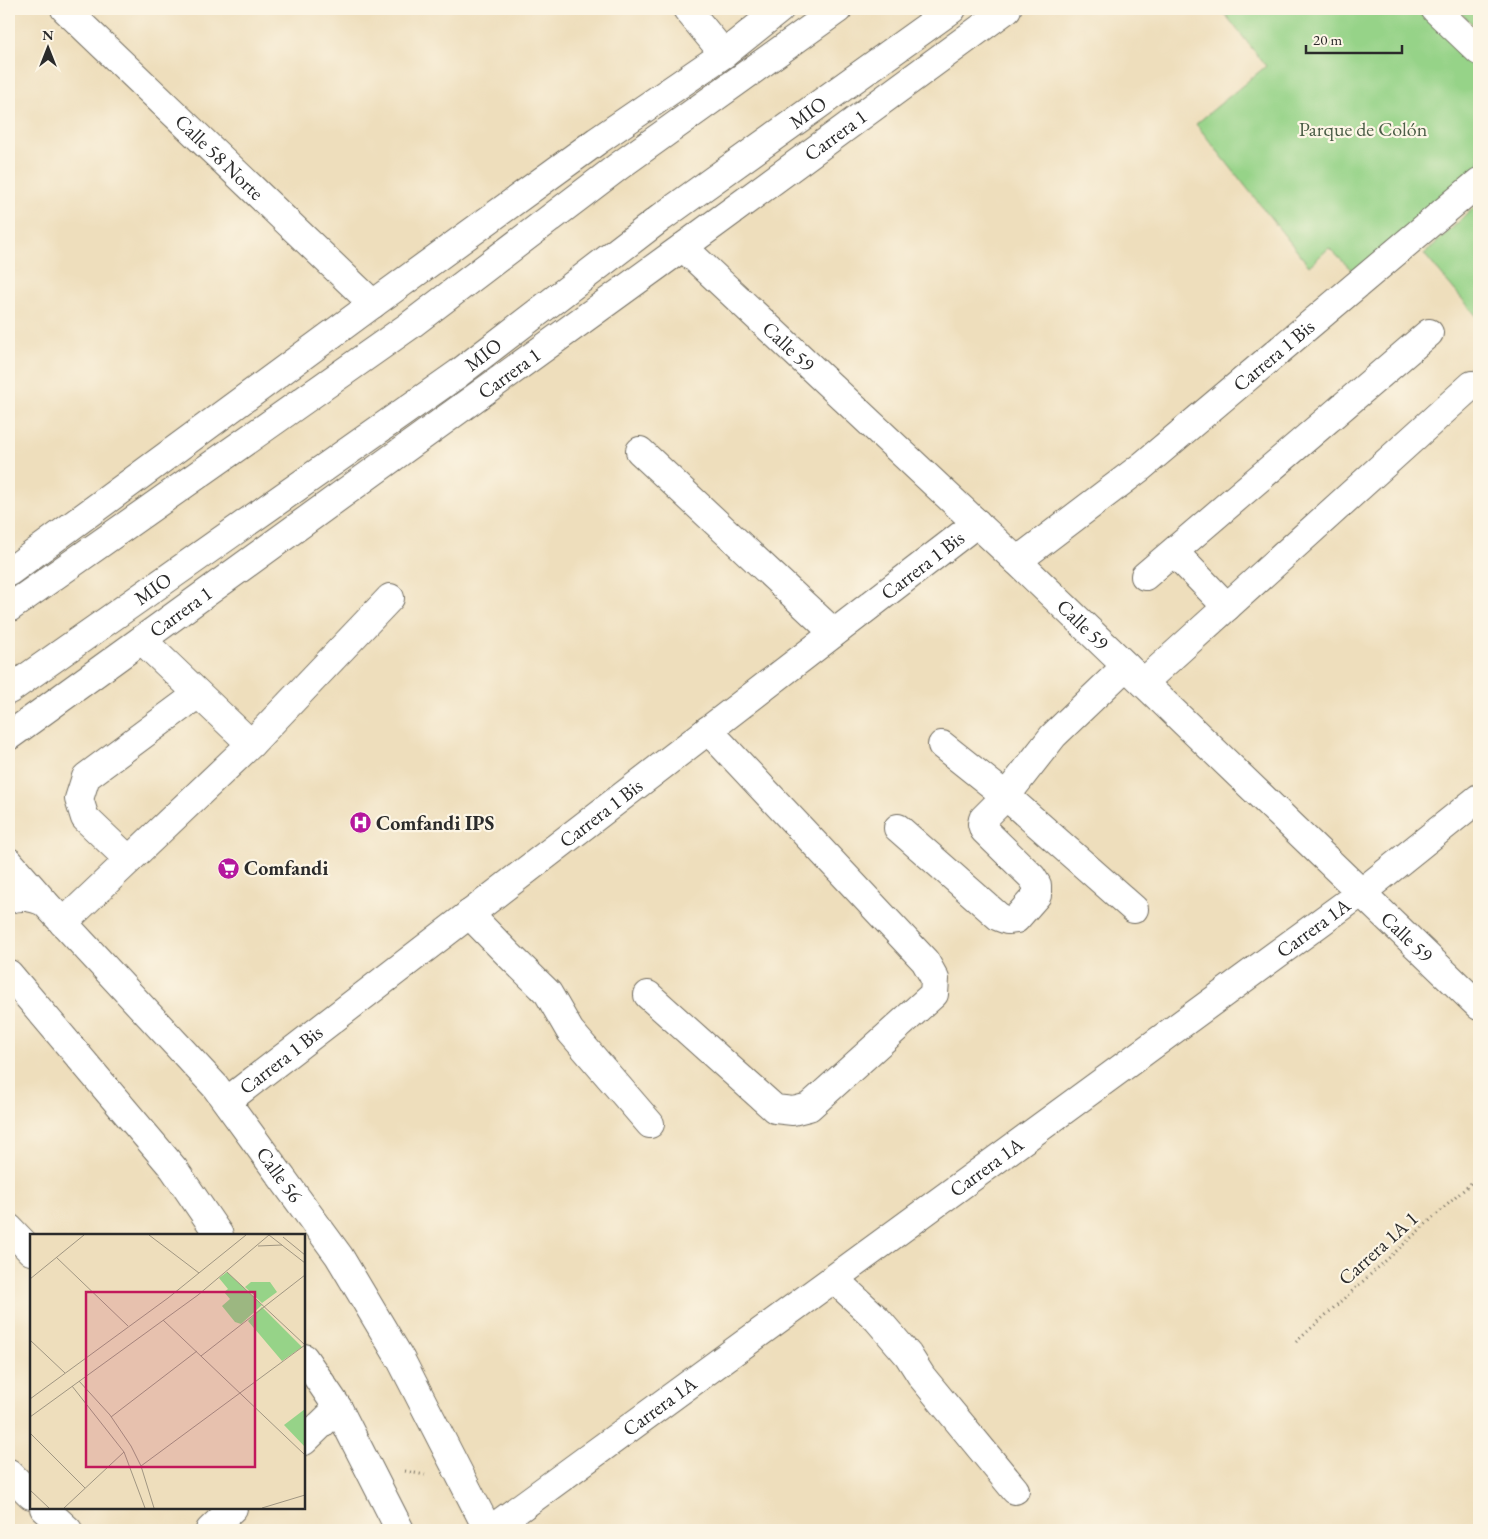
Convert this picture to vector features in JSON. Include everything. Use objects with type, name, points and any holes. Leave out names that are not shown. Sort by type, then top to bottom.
[{"type":"street","name":"Calle 58 Norte","points":[[65,9],[373,304]]},
{"type":"street","points":[[687,9],[724,54]]},
{"type":"street","points":[[9,572],[597,141],[724,54],[780,9]]},
{"type":"street","points":[[9,608],[409,326],[619,166],[838,9]]},
{"type":"street","name":"MIO","points":[[9,690],[459,373],[662,217],[952,9]]},
{"type":"street","name":"Carrera 1","points":[[9,736],[683,247],[1007,9]]},
{"type":"street","points":[[1435,9],[1479,50]]},
{"type":"street","name":"Carrera 1 Bis","points":[[1017,562],[1141,467],[1479,182]]},
{"type":"street","name":"Calle 59","points":[[683,247],[1135,674],[1479,1006]]},
{"type":"street","points":[[1145,576],[1429,333]]},
{"type":"street","points":[[898,828],[998,918],[1007,920],[1016,918],[1037,894],[1037,885],[1032,877],[984,830],[982,824],[984,819],[1006,796],[1053,736],[1227,607],[1472,385]]},
{"type":"street","points":[[640,451],[834,633]]},
{"type":"street","name":"Carrera 1 Bis","points":[[227,1101],[976,523]]},
{"type":"street","points":[[1174,552],[1227,607]]},
{"type":"street","points":[[63,923],[251,744],[390,598]]},
{"type":"street","points":[[142,640],[251,744]]},
{"type":"street","points":[[129,860],[85,818],[79,799],[86,778],[198,694]]},
{"type":"street","points":[[648,995],[774,1109],[793,1111],[809,1107],[934,994],[935,979],[926,961],[708,730]]},
{"type":"street","points":[[942,745],[1006,796],[1134,909]]},
{"type":"street","name":"Carrera 1A","points":[[489,1530],[1362,892],[1479,798]]},
{"type":"street","name":"Calle 56","points":[[9,862],[63,923],[215,1086],[339,1256],[401,1360],[489,1530]]},
{"type":"street","points":[[9,899],[19,896],[44,902]]},
{"type":"street","points":[[470,914],[509,956],[548,993],[570,1031],[650,1124]]},
{"type":"street","points":[[9,974],[174,1169],[218,1234]]},
{"type":"street","points":[[9,1228],[30,1250]]},
{"type":"street","points":[[834,1279],[877,1319],[908,1355],[922,1377],[1015,1490]]},
{"type":"street","points":[[305,1359],[338,1408],[400,1530]]},
{"type":"street","points":[[305,1440],[338,1408]]},
{"type":"street","points":[[9,1474],[30,1494]]},
{"type":"street","points":[[45,1509],[68,1530]]},
{"type":"street","points":[[210,1530],[232,1509]]},
{"type":"path","name":"Carrera 1A 1","points":[[1296,1342],[1479,1176]]},
{"type":"path","points":[[367,1464],[463,1481]]},
{"type":"green space","name":"Parque de Colón","points":[[1221,9],[1435,9],[1479,51],[1479,182],[1363,281],[1329,248],[1309,266],[1196,124],[1266,66]]},
{"type":"green space","points":[[1456,9],[1479,9],[1479,30]]},
{"type":"green space","points":[[1479,203],[1479,319],[1424,254]]},
{"type":"place","name":"Comfandi IPS","points":[[360,823]]},
{"type":"place","name":"Comfandi","points":[[228,868]]}]
